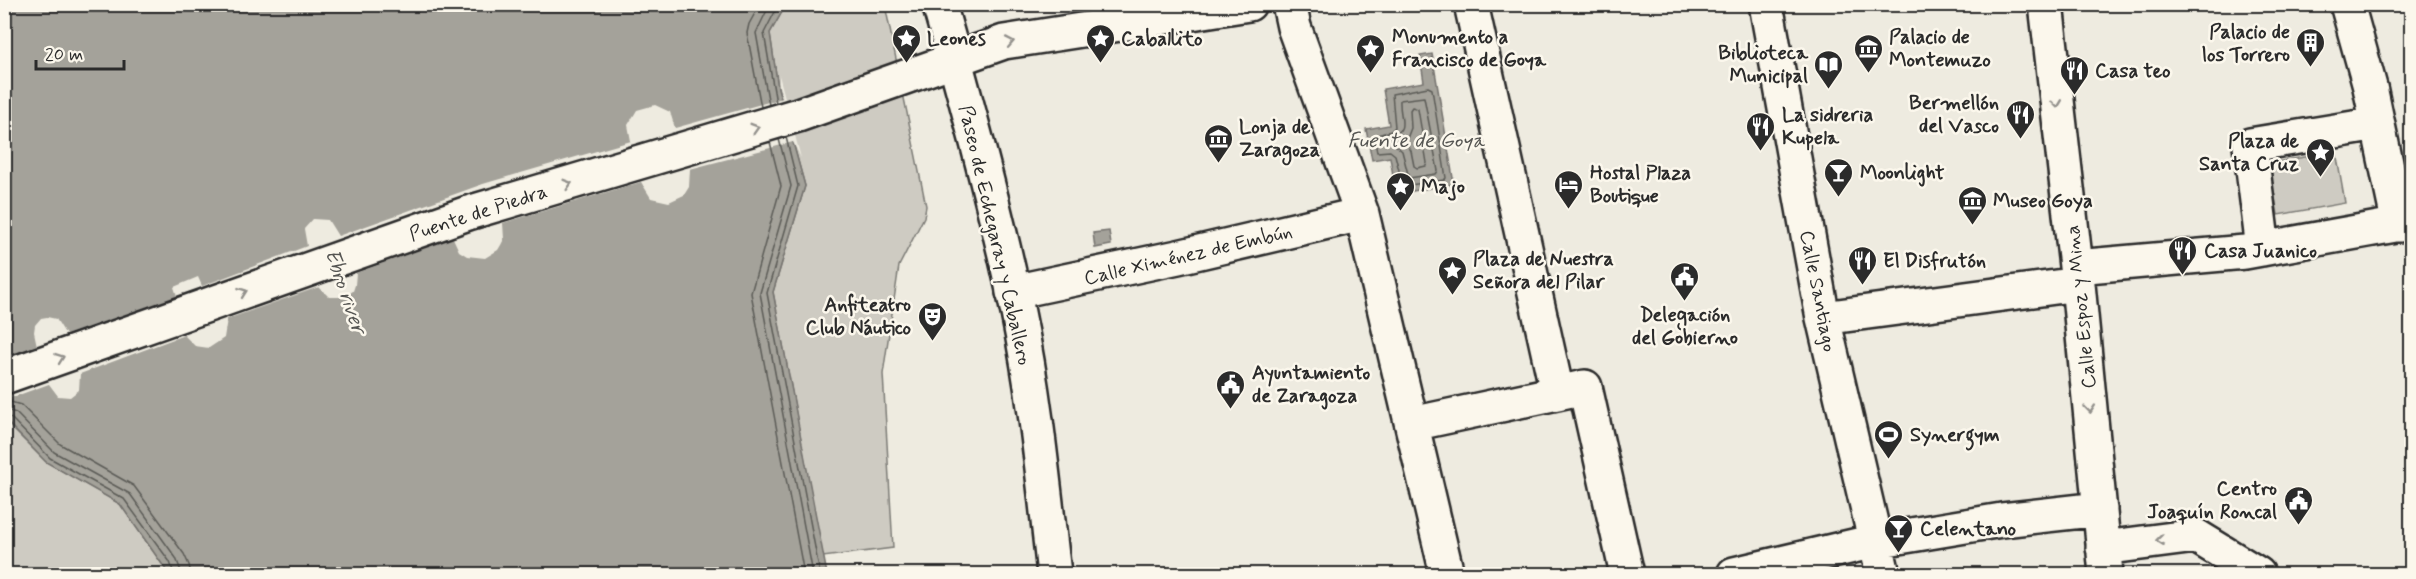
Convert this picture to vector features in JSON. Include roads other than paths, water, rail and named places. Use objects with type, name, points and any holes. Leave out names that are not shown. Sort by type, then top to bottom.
[{"type":"street","name":"Paseo de Echegaray y Caballero","points":[[939,4],[955,60],[1024,344],[1042,467],[1054,574]]},
{"type":"street","name":"Puente de Piedra","points":[[4,377],[468,213],[798,116],[1004,42],[1249,4]]},
{"type":"street","points":[[1289,4],[1294,27],[1362,214],[1447,574]]},
{"type":"street","points":[[1471,4],[1557,392]]},
{"type":"street","name":"Calle Santiago","points":[[1766,4],[1823,318],[1883,574]]},
{"type":"street","name":"Calle Espoz y Mina","points":[[2046,4],[2077,275],[2105,561]]},
{"type":"street","points":[[1823,318],[2077,275],[2254,250],[2405,224],[2348,7]]},
{"type":"street","points":[[2254,250],[2250,145],[2378,124]]},
{"type":"street","name":"Calle Ximénez de Embún","points":[[1013,292],[1178,257],[1362,214]]},
{"type":"street","points":[[1412,424],[1585,387],[1628,574]]},
{"type":"street","points":[[1734,574],[1875,542],[2002,520],[2100,509]]},
{"type":"street","points":[[2105,561],[2196,536],[2258,574]]},
{"type":"water","name":"Ebro river","points":[[5,5],[786,5],[770,33],[778,88],[805,186],[773,292],[827,574],[169,574],[120,504],[46,462],[5,420]]},
{"type":"water","name":"Fuente de Goya","points":[[1432,54],[1454,184],[1396,194],[1390,157],[1372,160],[1366,129],[1389,125],[1383,89],[1424,82],[1420,56]]},
{"type":"water","points":[[1109,231],[1111,245],[1095,248],[1093,233]]},
{"type":"place","name":"Leones","points":[[906,64]]},
{"type":"place","name":"Caballito","points":[[1100,64]]},
{"type":"place","name":"Palacio de los Torrero","points":[[2311,68]]},
{"type":"place","name":"Monumento a Francisco de Goya","points":[[1371,74]]},
{"type":"place","name":"Palacio de Montemuzo","points":[[1868,74]]},
{"type":"place","name":"Biblioteca Municipal","points":[[1829,90]]},
{"type":"place","name":"Casa teo","points":[[2074,96]]},
{"type":"place","name":"Bermellón del Vasco","points":[[2020,140]]},
{"type":"place","name":"La sidreria Kupela","points":[[1761,152]]},
{"type":"place","name":"Lonja de Zaragoza","points":[[1218,164]]},
{"type":"place","name":"Plaza de Santa Cruz","points":[[2320,178]]},
{"type":"place","name":"Moonlight","points":[[1839,198]]},
{"type":"place","name":"Hostal Plaza Boutique","points":[[1569,210]]},
{"type":"place","name":"Majo","points":[[1400,212]]},
{"type":"place","name":"Museo Goya","points":[[1972,226]]},
{"type":"place","name":"Casa Juanico","points":[[2183,276]]},
{"type":"place","name":"El Disfrutón","points":[[1862,286]]},
{"type":"place","name":"Plaza de Nuestra Señora del Pilar","points":[[1452,296]]},
{"type":"place","name":"Delegación del Gobierno","points":[[1685,302]]},
{"type":"place","name":"Anfiteatro Club Náutico","points":[[932,342]]},
{"type":"place","name":"Ayuntamiento de Zaragoza","points":[[1231,410]]},
{"type":"place","name":"Synergym","points":[[1889,460]]},
{"type":"place","name":"Centro Joaquín Roncal","points":[[2298,526]]},
{"type":"place","name":"Celentano","points":[[1899,554]]}]
